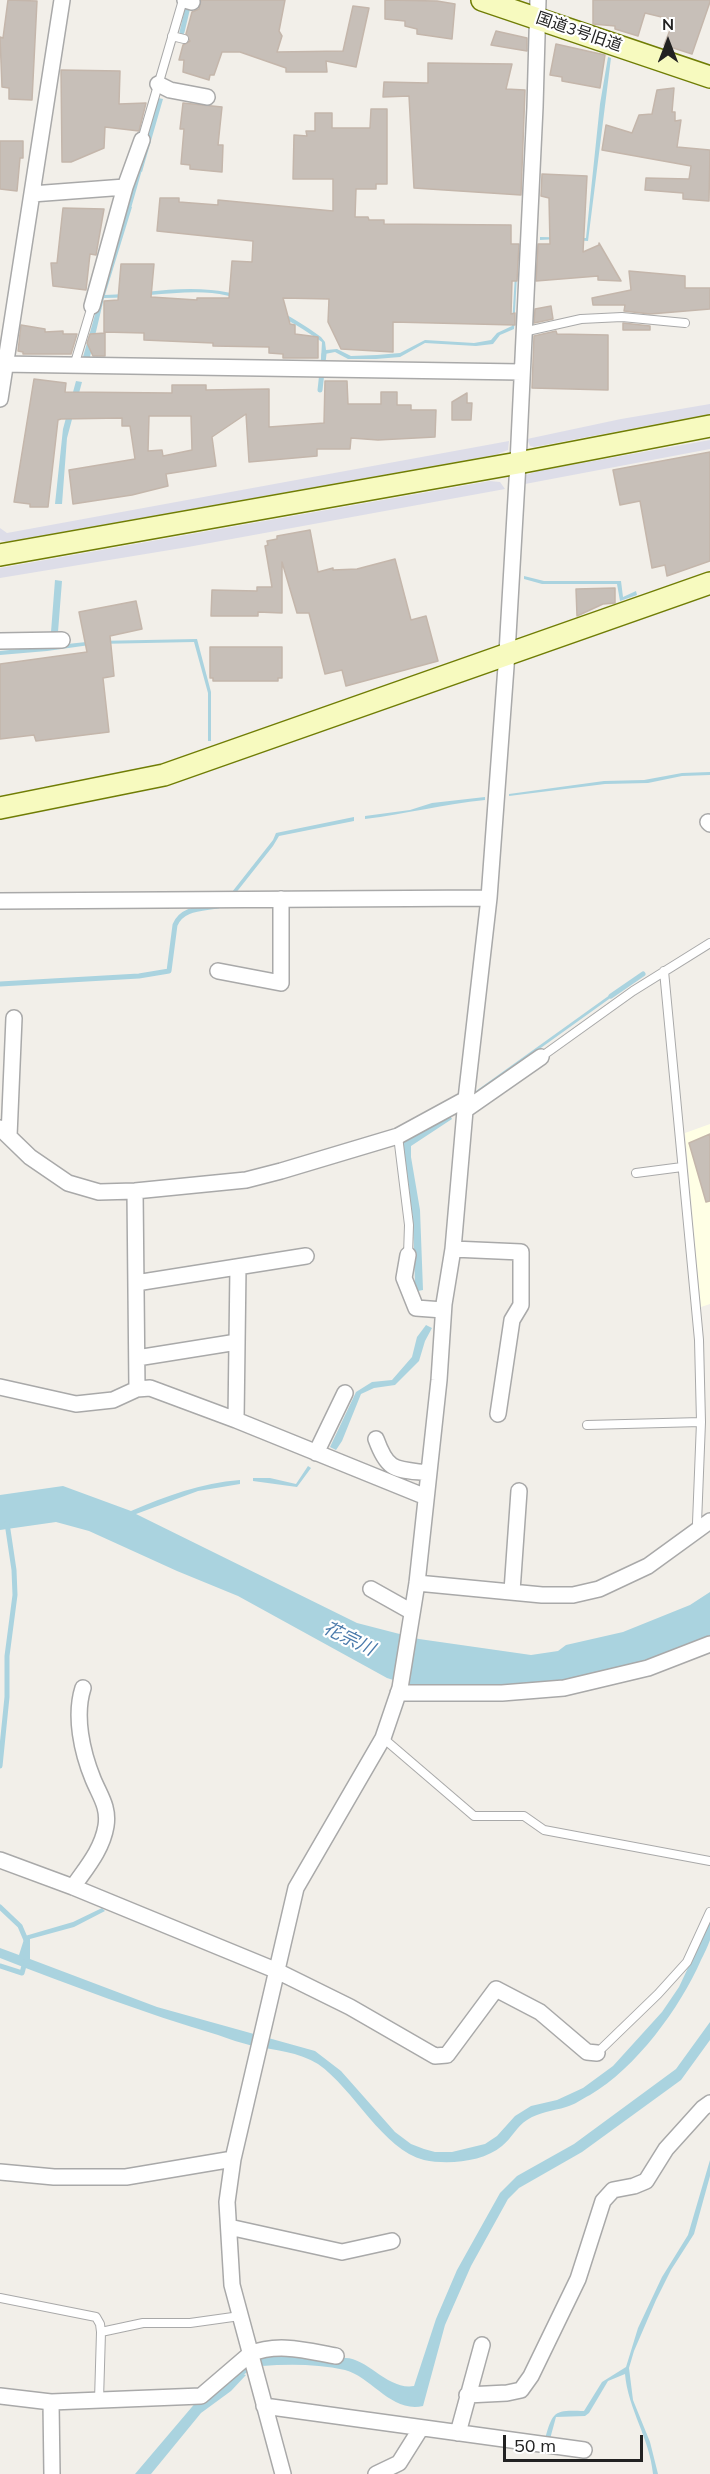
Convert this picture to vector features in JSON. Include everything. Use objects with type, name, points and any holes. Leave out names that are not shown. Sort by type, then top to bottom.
[{"type":"street","points":[[0,399],[3,365],[62,0]]},
{"type":"street","name":"国道3号旧道","points":[[482,0],[538,9],[710,77]]},
{"type":"street","points":[[283,2474],[232,2285],[227,2202],[233,2159],[275,1970],[296,1888],[383,1738],[399,1691],[417,1583],[439,1380],[443,1310],[453,1249],[489,898],[518,463],[538,9]]},
{"type":"street","points":[[158,84],[170,90],[207,97]]},
{"type":"street","points":[[92,306],[125,187],[142,140]]},
{"type":"street","points":[[32,194],[125,187]]},
{"type":"street","points":[[3,365],[521,372]]},
{"type":"street","points":[[0,555],[518,463],[710,426]]},
{"type":"street","points":[[0,808],[164,775],[710,583]]},
{"type":"street","points":[[0,641],[62,640]]},
{"type":"street","points":[[0,901],[489,898]]},
{"type":"street","points":[[218,971],[280,983],[280,899]]},
{"type":"street","points":[[14,1018],[4,1132],[30,1157],[68,1183],[99,1192],[135,1191],[246,1180],[398,1136],[466,1105],[541,1057]]},
{"type":"street","points":[[135,1191],[137,1389]]},
{"type":"street","points":[[453,1249],[521,1252],[521,1305],[512,1320],[498,1414]]},
{"type":"street","points":[[408,1255],[404,1278],[416,1308],[443,1310]]},
{"type":"street","points":[[136,1283],[306,1256]]},
{"type":"street","points":[[236,1420],[238,1267]]},
{"type":"street","points":[[137,1358],[237,1342]]},
{"type":"street","points":[[0,1387],[76,1404],[113,1400],[137,1389],[150,1388],[236,1420],[426,1497]]},
{"type":"street","points":[[316,1453],[345,1393]]},
{"type":"street","points":[[376,1439],[383,1460],[397,1469],[428,1473]]},
{"type":"street","points":[[512,1591],[519,1491]]},
{"type":"street","points":[[417,1583],[542,1595],[573,1594],[599,1589],[648,1566],[703,1522]]},
{"type":"street","points":[[371,1589],[412,1612]]},
{"type":"street","points":[[399,1691],[502,1693],[564,1688],[648,1668],[710,1644]]},
{"type":"street","points":[[73,1887],[98,1851],[106,1828],[107,1808],[92,1777],[81,1732],[78,1703],[82,1688]]},
{"type":"street","points":[[0,1860],[73,1887],[275,1970],[350,2007],[435,2056],[447,2055],[496,1989],[540,2012],[587,2052],[597,2053]]},
{"type":"street","points":[[467,2395],[521,2390],[531,2376],[578,2279],[603,2200],[613,2190],[634,2186],[645,2181],[666,2149],[710,2103]]},
{"type":"street","points":[[0,2172],[54,2177],[126,2177],[233,2159]]},
{"type":"street","points":[[229,2227],[342,2253],[392,2241]]},
{"type":"street","points":[[458,2433],[482,2345]]},
{"type":"street","points":[[0,2396],[51,2402],[201,2397],[250,2354],[279,2347],[336,2356]]},
{"type":"street","points":[[51,2402],[52,2474]]},
{"type":"street","points":[[264,2406],[584,2450]]},
{"type":"street","points":[[376,2474],[399,2463],[421,2428]]},
{"type":"lane","points":[[142,140],[172,36],[187,1]]},
{"type":"lane","points":[[172,36],[184,39]]},
{"type":"lane","points":[[74,366],[92,306]]},
{"type":"lane","points":[[523,332],[581,319],[622,317],[685,323]]},
{"type":"lane","points":[[541,1057],[664,971],[710,943]]},
{"type":"lane","points":[[664,971],[699,1340],[703,1522]]},
{"type":"lane","points":[[398,1136],[409,1225],[408,1255]]},
{"type":"lane","points":[[636,1173],[682,1167]]},
{"type":"lane","points":[[587,1425],[701,1422]]},
{"type":"lane","points":[[383,1738],[474,1815],[524,1815],[544,1830],[710,1861]]},
{"type":"lane","points":[[597,2053],[658,1994],[687,1962],[710,1912]]},
{"type":"lane","points":[[0,2298],[96,2317],[101,2332],[99,2400]]},
{"type":"lane","points":[[101,2332],[143,2323],[190,2323],[240,2316]]},
{"type":"shaded area","points":[[710,404],[710,414],[534,447],[530,446],[527,439],[621,419]]},
{"type":"shaded area","points":[[710,440],[710,449],[525,484],[526,475],[538,471]]},
{"type":"shaded area","points":[[509,441],[508,450],[495,455],[6,542],[0,540],[0,528],[7,533]]},
{"type":"shaded area","points":[[490,481],[500,482],[505,489],[188,547],[0,578],[0,568]]},
{"type":"shaded area","points":[[710,1124],[710,1304],[701,1307],[685,1133]]},
{"type":"water","points":[[608,57],[611,58],[588,241],[540,240],[540,237],[586,238],[600,104]]},
{"type":"water","points":[[158,98],[163,99],[142,172],[137,170]]},
{"type":"water","points":[[126,205],[132,207],[105,295],[185,289],[226,292],[255,300],[296,320],[321,337],[325,342],[326,350],[337,349],[351,356],[400,353],[425,340],[474,343],[491,340],[497,333],[512,326],[516,257],[518,257],[514,329],[500,335],[493,344],[476,346],[425,343],[400,357],[348,359],[335,352],[325,354],[324,359],[321,359],[322,342],[297,325],[270,311],[241,300],[212,293],[172,293],[104,298],[90,357],[83,357]]},
{"type":"water","points":[[76,381],[82,382],[67,438],[62,504],[55,504],[63,429]]},
{"type":"water","points":[[524,576],[544,581],[621,581],[623,597],[636,591],[637,595],[620,601],[617,584],[542,584],[524,579]]},
{"type":"water","points":[[55,580],[62,581],[58,632],[51,632]]},
{"type":"water","points":[[197,639],[211,692],[211,741],[208,741],[208,693],[194,642],[97,644],[0,655],[0,651],[96,641]]},
{"type":"water","points":[[710,772],[710,775],[682,776],[648,783],[605,784],[509,796],[509,794],[604,781],[644,780],[682,773]]},
{"type":"water","points":[[485,797],[485,800],[365,819],[365,816],[410,810],[432,803]]},
{"type":"water","points":[[354,817],[354,821],[279,836],[235,894],[232,892],[276,833]]},
{"type":"water","points":[[614,992],[616,994],[478,1093],[476,1091]]},
{"type":"water","points":[[449,1114],[452,1119],[411,1146],[420,1210],[423,1290],[418,1291],[415,1284],[413,1220],[403,1142]]},
{"type":"water","points":[[426,1325],[432,1328],[419,1361],[395,1385],[374,1388],[361,1394],[342,1441],[336,1450],[330,1447],[356,1392],[372,1382],[392,1380],[412,1357],[417,1337]]},
{"type":"water","points":[[308,1466],[311,1468],[297,1487],[253,1481],[253,1478],[270,1478],[296,1484]]},
{"type":"water","name":"花宗川","points":[[240,1480],[240,1484],[198,1491],[136,1514],[357,1623],[419,1639],[531,1655],[558,1651],[566,1645],[623,1632],[690,1605],[710,1592],[710,1637],[639,1666],[540,1685],[415,1687],[387,1678],[238,1596],[89,1531],[56,1522],[0,1530],[0,1495],[63,1486],[131,1511],[184,1491]]},
{"type":"water","points":[[102,1908],[105,1911],[74,1927],[30,1939],[30,1959],[157,2007],[315,2051],[341,2071],[395,2132],[411,2144],[435,2152],[452,2152],[485,2144],[497,2136],[515,2116],[531,2106],[557,2100],[583,2088],[613,2066],[662,2012],[679,1987],[710,1921],[710,1940],[692,1978],[669,2017],[624,2069],[590,2095],[572,2105],[541,2113],[527,2120],[506,2143],[485,2156],[465,2161],[444,2162],[424,2160],[409,2154],[395,2144],[331,2075],[311,2060],[286,2052],[244,2044],[163,2018],[0,1958],[0,1948],[19,1955],[25,1936],[73,1922]]},
{"type":"water","points":[[710,2022],[710,2040],[681,2080],[582,2152],[519,2188],[508,2199],[471,2266],[445,2325],[423,2406],[412,2407],[391,2400],[355,2374],[345,2370],[304,2365],[262,2366],[258,2355],[280,2352],[348,2358],[366,2365],[394,2383],[414,2386],[436,2319],[457,2270],[500,2193],[517,2176],[574,2144],[676,2069]]},
{"type":"water","points":[[710,2160],[710,2176],[694,2234],[671,2270],[656,2300],[629,2368],[633,2400],[650,2442],[658,2474],[653,2474],[648,2449],[630,2399],[625,2374],[608,2381],[585,2416],[556,2417],[550,2439],[545,2439],[553,2417],[561,2412],[584,2411],[602,2382],[626,2367],[638,2328],[662,2277],[688,2235]]},
{"type":"water","points":[[237,2372],[246,2375],[231,2391],[201,2413],[151,2474],[135,2474],[197,2401]]},
{"type":"building","points":[[8,0],[37,1],[32,100],[9,99],[9,88],[2,87],[0,37],[3,38]]},
{"type":"building","points":[[201,0],[285,0],[279,31],[282,36],[277,52],[343,51],[353,6],[369,8],[356,67],[326,61],[327,72],[286,72],[286,68],[240,52],[222,52],[214,75],[210,75],[209,80],[183,72],[184,60],[179,60],[183,45],[190,41],[186,34],[192,12],[199,9]]},
{"type":"building","points":[[385,0],[437,1],[455,4],[452,39],[417,34],[417,29],[405,26],[405,21],[385,19]]},
{"type":"building","points":[[593,0],[710,0],[710,2],[692,54],[664,45],[674,20],[645,13],[638,36],[615,29],[615,26],[593,24]]},
{"type":"building","points":[[496,31],[527,38],[527,51],[491,45]]},
{"type":"building","points":[[556,44],[605,55],[600,88],[562,81],[562,77],[550,75]]},
{"type":"building","points":[[428,63],[512,64],[506,89],[525,90],[521,195],[414,188],[409,96],[383,97],[384,82],[428,83]]},
{"type":"building","points":[[61,70],[120,71],[119,104],[146,103],[139,131],[105,127],[104,148],[71,162],[62,162]]},
{"type":"building","points":[[674,88],[672,112],[675,112],[675,121],[681,120],[677,147],[710,150],[709,201],[683,199],[683,193],[645,190],[646,178],[689,179],[691,166],[602,150],[606,125],[632,133],[639,115],[652,114],[657,90]]},
{"type":"building","points":[[183,103],[222,107],[218,145],[223,145],[222,172],[190,169],[190,165],[181,164],[184,129],[180,129]]},
{"type":"building","points":[[371,109],[387,109],[387,184],[376,184],[376,189],[356,189],[355,217],[384,220],[384,224],[511,225],[511,244],[519,244],[517,281],[512,281],[511,314],[515,313],[515,325],[393,322],[393,352],[341,349],[328,322],[329,299],[283,298],[290,324],[295,325],[295,334],[318,337],[318,358],[283,358],[283,354],[269,353],[269,347],[213,346],[213,343],[144,340],[144,333],[104,332],[104,301],[118,300],[121,264],[154,264],[151,297],[197,300],[197,298],[229,298],[232,261],[252,262],[253,241],[157,231],[160,198],[179,198],[179,202],[218,205],[218,200],[333,211],[333,179],[293,179],[294,135],[307,136],[306,131],[315,131],[315,113],[332,113],[332,128],[370,128]]},
{"type":"building","points":[[0,141],[23,141],[23,158],[20,158],[17,191],[0,189]]},
{"type":"building","points":[[542,174],[587,176],[583,252],[599,243],[621,281],[598,280],[598,276],[536,281],[538,244],[550,244],[549,198],[541,196]]},
{"type":"building","points":[[63,208],[104,209],[96,255],[90,254],[86,290],[53,286],[51,263],[57,263]]},
{"type":"building","points":[[629,271],[685,276],[685,288],[710,288],[710,309],[650,314],[624,311],[625,305],[593,305],[592,298],[631,290]]},
{"type":"building","points":[[551,306],[553,319],[534,323],[535,309]]},
{"type":"building","points":[[623,323],[650,326],[650,330],[623,330]]},
{"type":"building","points":[[21,325],[45,329],[45,332],[63,331],[63,334],[77,334],[71,354],[23,354],[18,351]]},
{"type":"building","points":[[556,331],[557,334],[608,335],[608,390],[532,388],[534,336]]},
{"type":"building","points":[[105,333],[105,356],[93,356],[87,343],[90,334]]},
{"type":"building","points":[[34,379],[66,383],[65,392],[172,393],[172,385],[206,385],[206,390],[269,389],[269,427],[324,423],[325,381],[347,381],[348,404],[381,404],[381,392],[397,392],[397,405],[411,405],[411,410],[436,410],[435,437],[378,440],[351,438],[350,449],[317,449],[317,456],[249,462],[246,414],[212,437],[216,466],[166,474],[168,486],[132,495],[73,504],[69,470],[135,459],[130,426],[122,426],[122,418],[61,419],[58,420],[48,507],[30,507],[30,504],[14,502]],"holes":[[[149,416],[191,416],[192,450],[163,456],[162,450],[148,451]]]},
{"type":"building","points":[[467,393],[467,403],[472,403],[471,420],[452,420],[452,402]]},
{"type":"building","points":[[710,452],[710,561],[667,576],[665,565],[652,568],[640,501],[620,505],[613,470]]},
{"type":"building","points":[[310,530],[318,572],[333,568],[333,570],[357,569],[395,559],[411,620],[426,616],[438,661],[346,686],[342,670],[325,674],[309,613],[297,613],[282,562],[282,613],[258,612],[258,616],[211,616],[212,590],[257,591],[257,587],[272,587],[265,546],[268,545],[267,541],[277,539],[277,536]]},
{"type":"building","points":[[615,588],[615,603],[603,604],[577,616],[576,589]]},
{"type":"building","points":[[136,601],[142,629],[110,636],[114,676],[103,678],[109,732],[36,741],[34,735],[0,739],[0,664],[87,652],[79,612]]},
{"type":"building","points":[[210,647],[282,647],[282,678],[278,678],[278,681],[213,681],[213,678],[210,678]]},
{"type":"building","points":[[710,1134],[710,1201],[706,1202],[689,1143]]},
{"type":"waterway","points":[[182,32],[187,11]]},
{"type":"waterway","points":[[127,213],[141,164]]},
{"type":"waterway","points":[[320,390],[324,354]]},
{"type":"waterway","points":[[0,984],[139,976],[169,971],[175,925],[178,919],[193,910],[218,906]]},
{"type":"waterway","points":[[611,996],[643,974]]},
{"type":"waterway","points":[[0,1766],[7,1697],[7,1656],[15,1595],[7,1523]]},
{"type":"waterway","points":[[0,1907],[20,1926],[26,1940]]},
{"type":"waterway","points":[[0,1966],[22,1973],[25,1962]]},
{"type":"waterway","points":[[236,2377],[253,2365]]}]
